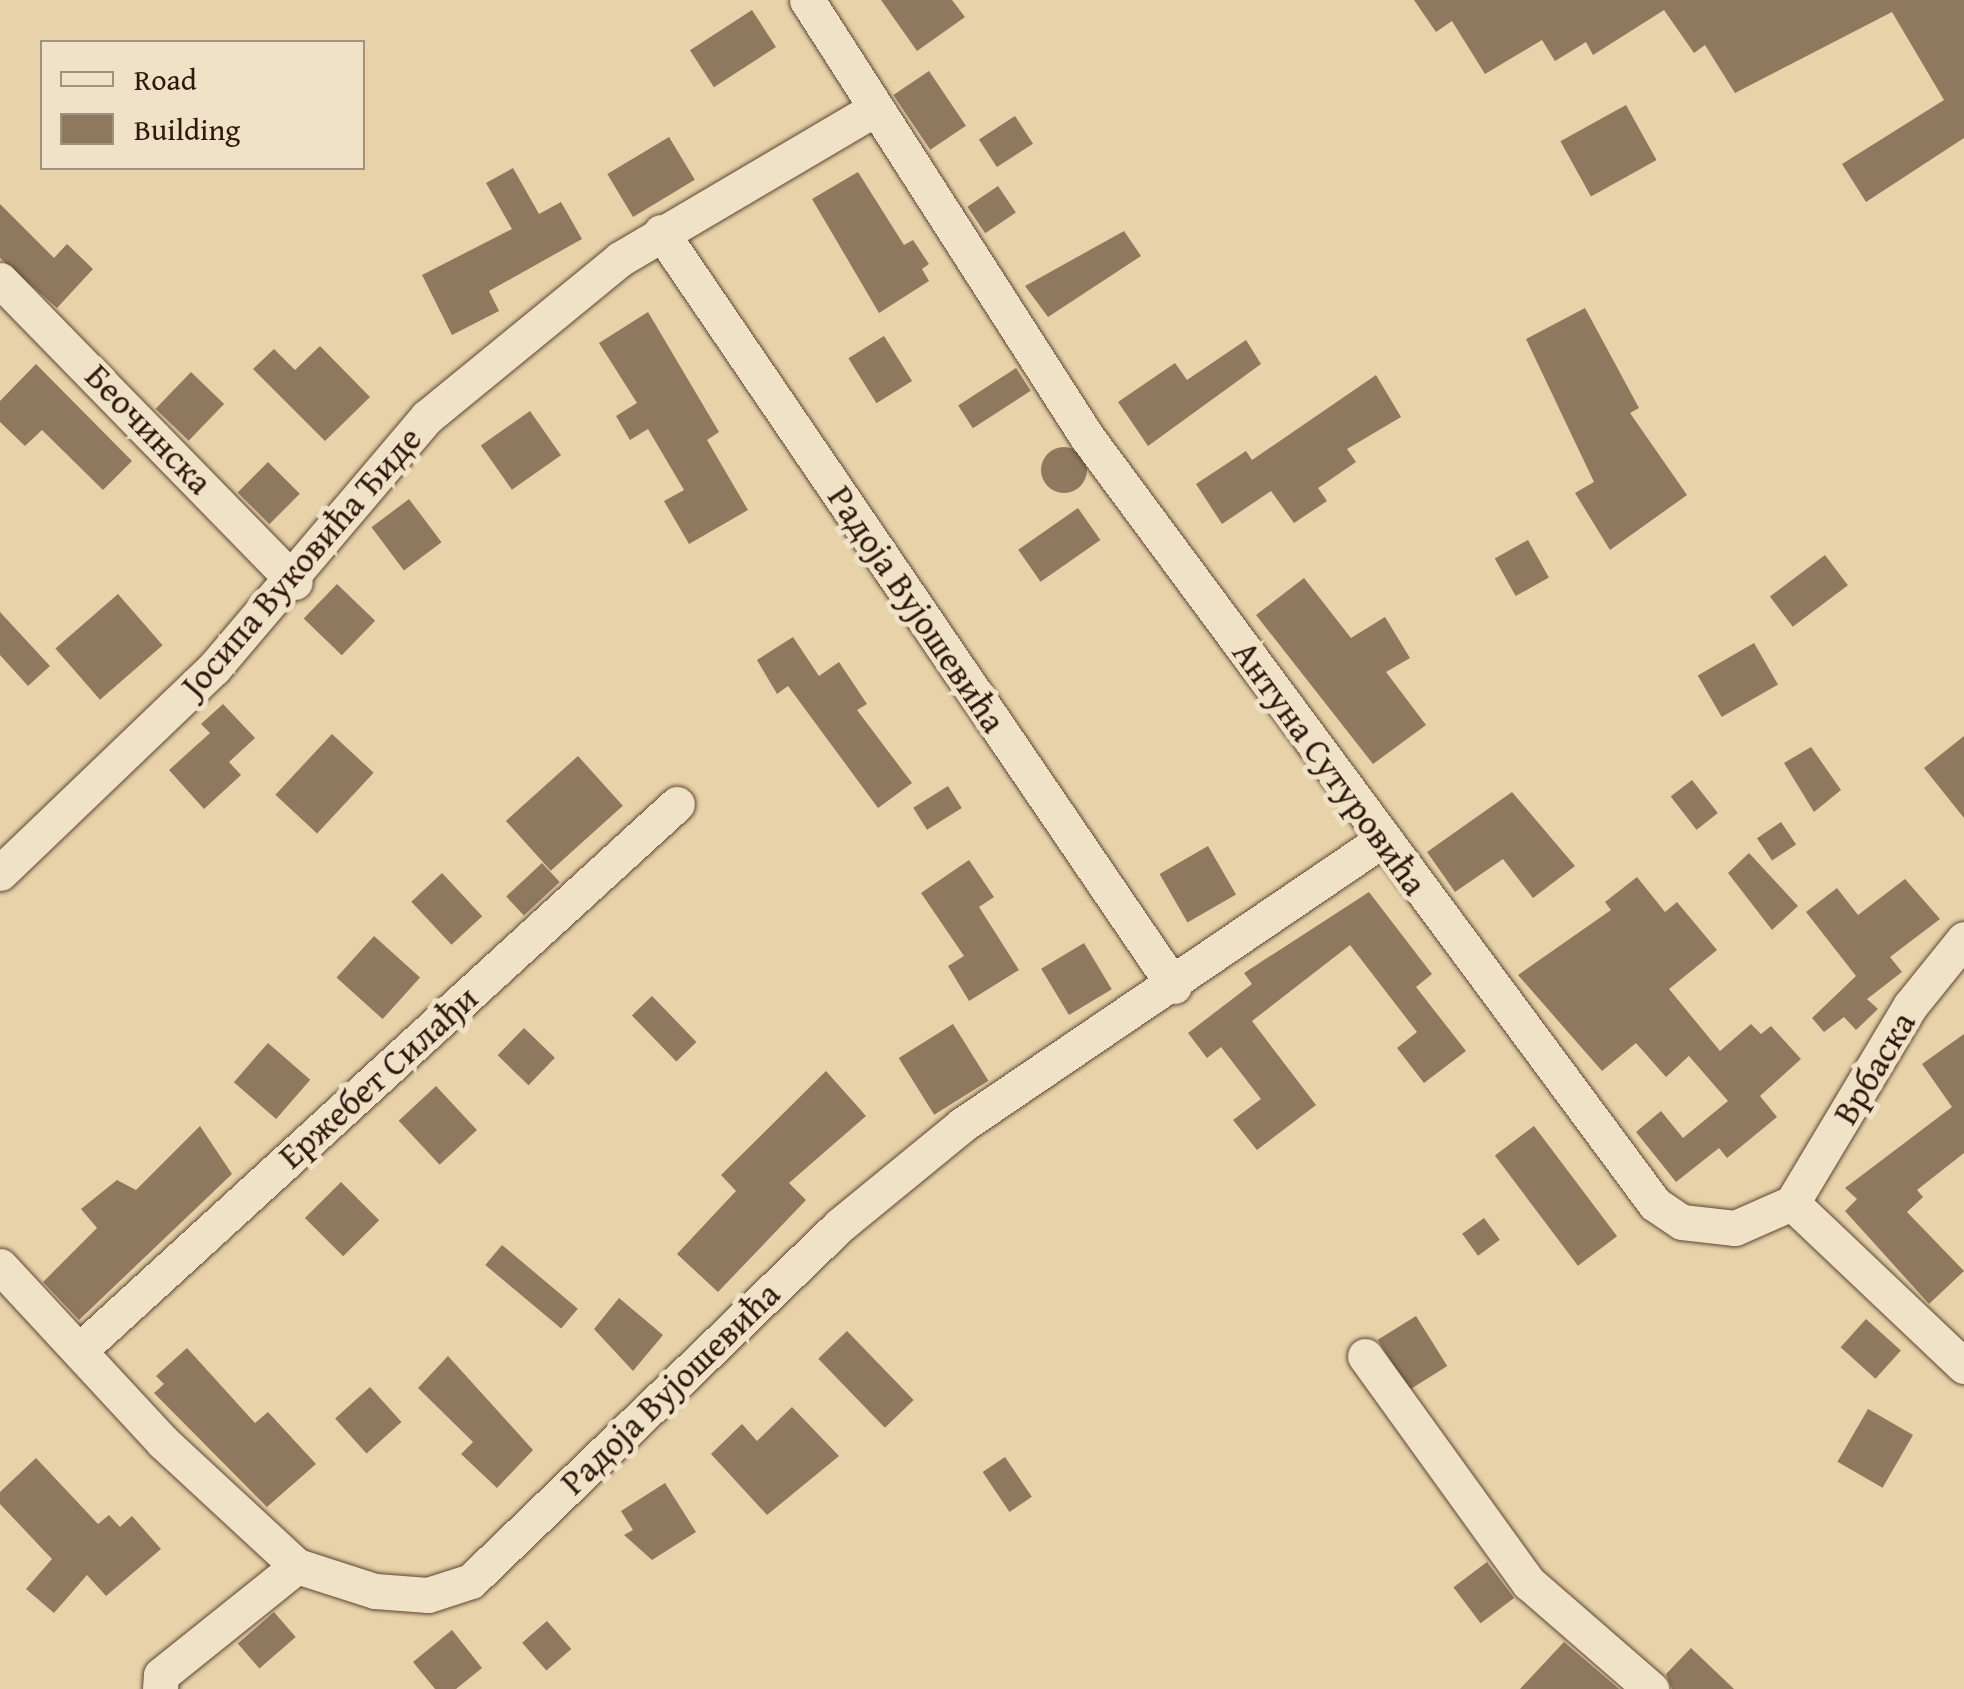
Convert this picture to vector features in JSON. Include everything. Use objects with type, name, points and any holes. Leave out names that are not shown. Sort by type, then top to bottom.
[{"type":"street","name":"Антуна Сутуровића","points":[[808,0],[871,111],[1066,406],[1382,840],[1655,1204],[1682,1222],[1735,1228],[1792,1203]]},
{"type":"street","name":"Јосипа Вуковића Ђиде","points":[[0,874],[140,745],[295,582],[372,474],[427,417],[660,232],[871,111]]},
{"type":"street","name":"Радоја Вујошевића","points":[[660,232],[1174,986]]},
{"type":"street","name":"Беочинска","points":[[0,280],[295,582]]},
{"type":"street","name":"Ержебет Силађи","points":[[80,1350],[677,804]]},
{"type":"street","name":"Радоја Вујошевића","points":[[298,1566],[392,1592],[428,1595],[472,1581],[840,1226],[962,1125],[1174,986],[1382,840]]},
{"type":"street","name":"Врбаска","points":[[1792,1203],[1910,1006],[1964,939]]},
{"type":"street","points":[[1792,1203],[1964,1366]]},
{"type":"street","points":[[0,1266],[298,1566],[161,1675],[160,1689]]},
{"type":"street","points":[[1366,1356],[1529,1583],[1651,1689]]},
{"type":"building","points":[[881,0],[952,0],[965,17],[917,51]]},
{"type":"building","points":[[1414,0],[1964,0],[1964,138],[1866,202],[1842,164],[1944,100],[1892,12],[1735,93],[1705,45],[1694,53],[1664,10],[1593,55],[1586,42],[1555,61],[1542,40],[1485,74],[1452,21],[1436,32]]},
{"type":"building","points":[[752,10],[776,47],[714,87],[690,50]]},
{"type":"building","points":[[929,71],[966,126],[930,150],[893,95]]},
{"type":"building","points":[[1626,105],[1657,160],[1591,196],[1560,141]]},
{"type":"building","points":[[1015,116],[1033,144],[997,167],[979,139]]},
{"type":"building","points":[[669,137],[695,180],[633,217],[607,174]]},
{"type":"building","points":[[513,168],[539,214],[561,202],[582,239],[489,291],[499,311],[452,335],[422,275],[512,229],[486,183]]},
{"type":"building","points":[[858,172],[904,245],[913,240],[929,264],[922,269],[929,281],[879,313],[812,199]]},
{"type":"building","points":[[998,186],[1016,213],[985,233],[967,207]]},
{"type":"building","points":[[0,204],[54,258],[67,244],[93,269],[57,308],[0,258]]},
{"type":"building","points":[[1124,231],[1141,256],[1048,317],[1025,286]]},
{"type":"building","points":[[1585,308],[1639,408],[1630,413],[1687,495],[1610,550],[1575,493],[1594,482],[1526,339]]},
{"type":"building","points":[[648,312],[719,432],[707,440],[748,510],[689,544],[664,501],[684,490],[648,429],[630,440],[616,416],[637,403],[599,343]]},
{"type":"building","points":[[884,336],[912,381],[876,403],[848,358]]},
{"type":"building","points":[[1246,340],[1261,364],[1148,446],[1118,402],[1175,363],[1187,380]]},
{"type":"building","points":[[320,346],[370,397],[325,441],[253,369],[274,349],[295,370]]},
{"type":"building","points":[[36,364],[132,461],[103,490],[42,430],[25,446],[0,422],[0,401]]},
{"type":"building","points":[[1016,368],[1031,391],[973,428],[958,406]]},
{"type":"building","points":[[191,372],[224,404],[189,441],[156,409]]},
{"type":"building","points":[[1376,375],[1401,417],[1347,449],[1356,462],[1318,488],[1327,501],[1294,523],[1271,491],[1222,524],[1196,484],[1246,451],[1252,460]]},
{"type":"building","points":[[530,411],[561,455],[512,490],[481,445]]},
{"type":"building","points":[[1064,447],[1080,454],[1087,470],[1080,486],[1064,493],[1048,486],[1041,470],[1048,454]]},
{"type":"building","points":[[268,462],[300,494],[269,524],[238,492]]},
{"type":"building","points":[[409,499],[441,542],[404,570],[371,527]]},
{"type":"building","points":[[1078,508],[1100,540],[1041,582],[1018,550]]},
{"type":"building","points":[[1528,540],[1549,578],[1516,596],[1495,558]]},
{"type":"building","points":[[1825,555],[1848,585],[1793,627],[1770,597]]},
{"type":"building","points":[[1304,578],[1351,638],[1385,617],[1410,658],[1386,672],[1426,725],[1373,764],[1256,615]]},
{"type":"building","points":[[337,584],[375,621],[342,655],[304,619]]},
{"type":"building","points":[[118,594],[163,645],[100,700],[55,648]]},
{"type":"building","points":[[0,612],[50,666],[28,686],[0,655]]},
{"type":"building","points":[[793,637],[819,676],[839,662],[867,704],[857,710],[912,783],[878,808],[788,686],[777,694],[757,660]]},
{"type":"building","points":[[1754,643],[1778,685],[1722,717],[1698,676]]},
{"type":"building","points":[[223,704],[255,738],[229,762],[241,775],[204,809],[169,770],[210,733],[201,724]]},
{"type":"building","points":[[332,734],[374,773],[317,834],[275,795]]},
{"type":"building","points":[[1964,736],[1964,818],[1924,768]]},
{"type":"building","points":[[1811,747],[1841,790],[1814,812],[1784,763]]},
{"type":"building","points":[[578,756],[623,806],[551,871],[506,821]]},
{"type":"building","points":[[1692,780],[1718,813],[1697,830],[1671,797]]},
{"type":"building","points":[[948,786],[962,808],[927,830],[913,808]]},
{"type":"building","points":[[1512,792],[1575,866],[1533,898],[1503,859],[1455,892],[1427,852]]},
{"type":"building","points":[[1781,822],[1796,844],[1772,861],[1757,838]]},
{"type":"building","points":[[1208,846],[1236,894],[1188,922],[1160,874]]},
{"type":"building","points":[[1749,853],[1798,906],[1772,930],[1728,873]]},
{"type":"building","points":[[969,860],[994,897],[979,907],[1019,970],[969,1001],[948,966],[964,956],[921,893]]},
{"type":"building","points":[[542,863],[560,882],[524,915],[506,896]]},
{"type":"building","points":[[442,873],[482,916],[452,945],[411,902]]},
{"type":"building","points":[[1637,877],[1665,912],[1677,902],[1717,950],[1669,989],[1720,1051],[1751,1024],[1761,1034],[1771,1026],[1801,1059],[1760,1096],[1777,1117],[1727,1158],[1719,1148],[1676,1182],[1636,1132],[1661,1111],[1683,1138],[1728,1101],[1689,1056],[1666,1077],[1636,1043],[1602,1071],[1518,975],[1611,910],[1605,902]]},
{"type":"building","points":[[1905,879],[1940,919],[1890,957],[1902,972],[1867,999],[1878,1009],[1856,1030],[1844,1017],[1824,1032],[1812,1018],[1856,976],[1806,912],[1837,888],[1858,915]]},
{"type":"building","points":[[1369,892],[1432,974],[1416,987],[1466,1051],[1424,1083],[1397,1048],[1417,1032],[1350,945],[1252,1021],[1316,1105],[1257,1150],[1233,1120],[1261,1099],[1221,1047],[1207,1058],[1188,1033],[1252,984],[1244,973]]},
{"type":"building","points":[[374,936],[420,977],[383,1019],[337,978]]},
{"type":"building","points":[[1084,943],[1112,989],[1069,1015],[1041,969]]},
{"type":"building","points":[[652,996],[696,1042],[676,1061],[632,1015]]},
{"type":"building","points":[[953,1024],[989,1081],[934,1115],[899,1058]]},
{"type":"building","points":[[524,1028],[555,1058],[529,1085],[498,1055]]},
{"type":"building","points":[[1964,1034],[1964,1153],[1917,1190],[1923,1197],[1907,1212],[1964,1271],[1929,1304],[1845,1211],[1857,1199],[1845,1188],[1952,1107],[1922,1064]]},
{"type":"building","points":[[268,1043],[310,1080],[276,1119],[234,1082]]},
{"type":"building","points":[[826,1071],[866,1116],[789,1183],[806,1200],[718,1292],[677,1254],[736,1191],[721,1175]]},
{"type":"building","points":[[436,1086],[477,1130],[440,1165],[399,1121]]},
{"type":"building","points":[[200,1126],[232,1174],[79,1320],[43,1282],[97,1228],[81,1209],[117,1180],[136,1190]]},
{"type":"building","points":[[1534,1126],[1617,1236],[1578,1266],[1495,1155]]},
{"type":"building","points":[[341,1182],[379,1220],[343,1256],[305,1218]]},
{"type":"building","points":[[1484,1218],[1500,1240],[1478,1256],[1462,1234]]},
{"type":"building","points":[[502,1245],[578,1309],[561,1329],[485,1265]]},
{"type":"building","points":[[619,1298],[663,1335],[633,1371],[594,1329]]},
{"type":"building","points":[[1416,1316],[1447,1366],[1409,1390],[1378,1340]]},
{"type":"building","points":[[1866,1319],[1901,1350],[1876,1379],[1841,1347]]},
{"type":"building","points":[[847,1331],[914,1400],[885,1428],[818,1359]]},
{"type":"building","points":[[187,1348],[255,1423],[268,1412],[316,1464],[267,1507],[154,1393],[164,1384],[156,1376]]},
{"type":"building","points":[[448,1356],[533,1450],[497,1488],[461,1454],[473,1442],[418,1388]]},
{"type":"building","points":[[370,1387],[401,1422],[367,1453],[335,1418]]},
{"type":"building","points":[[792,1407],[839,1456],[767,1515],[711,1454],[742,1424],[757,1441]]},
{"type":"building","points":[[1868,1409],[1913,1435],[1883,1488],[1838,1462]]},
{"type":"building","points":[[1005,1457],[1032,1497],[1009,1512],[983,1472]]},
{"type":"building","points":[[36,1458],[98,1524],[109,1515],[120,1527],[132,1516],[161,1549],[106,1596],[87,1575],[54,1613],[26,1589],[52,1559],[0,1504],[0,1492]]},
{"type":"building","points":[[665,1483],[696,1532],[652,1560],[624,1535],[633,1530],[621,1511]]},
{"type":"building","points":[[1487,1562],[1514,1598],[1481,1623],[1453,1587]]},
{"type":"building","points":[[274,1612],[296,1637],[259,1668],[238,1643]]},
{"type":"building","points":[[547,1621],[571,1649],[546,1671],[522,1643]]},
{"type":"building","points":[[452,1630],[482,1668],[456,1689],[435,1689],[413,1662]]},
{"type":"building","points":[[1564,1642],[1619,1689],[1520,1689]]},
{"type":"building","points":[[1691,1648],[1734,1689],[1672,1689],[1666,1674]]}]
